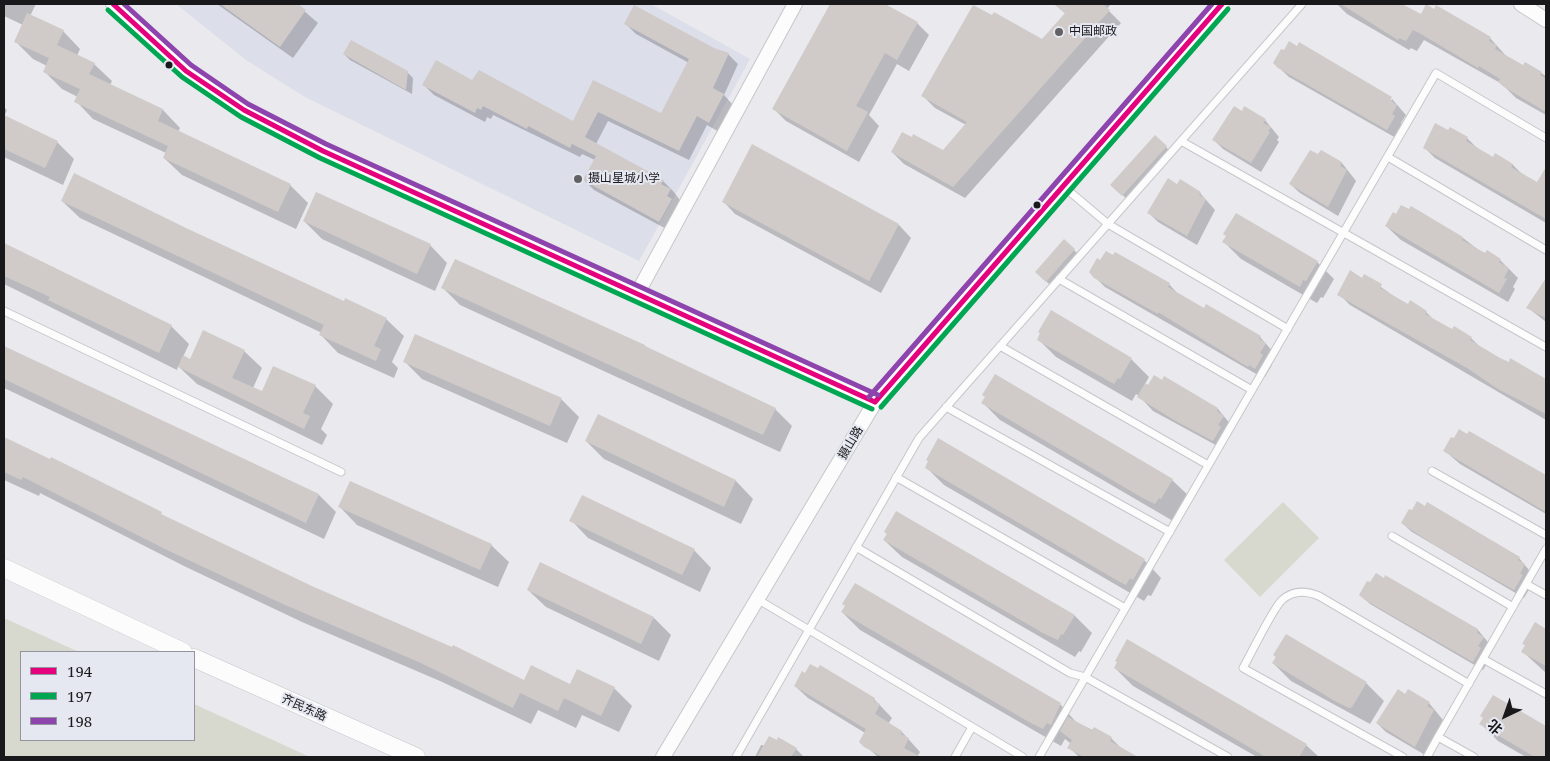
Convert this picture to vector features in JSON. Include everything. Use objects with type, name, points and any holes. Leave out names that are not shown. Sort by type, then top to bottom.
[{"type":"street","points":[[113,4],[186,71],[244,110],[323,151],[876,402]]},
{"type":"street","points":[[637,294],[795,4]]},
{"type":"street","name":"摄山路","points":[[663,757],[876,402],[1222,4]]},
{"type":"street","points":[[1521,4],[1546,20]]},
{"type":"street","points":[[4,568],[180,651]]},
{"type":"street","name":"齐民东路","points":[[195,658],[416,757]]},
{"type":"lane","points":[[736,757],[919,438],[1302,4]]},
{"type":"lane","points":[[1039,757],[1436,73],[1546,138]]},
{"type":"lane","points":[[1181,141],[1546,347]]},
{"type":"lane","points":[[1388,157],[1546,250]]},
{"type":"lane","points":[[1063,186],[1108,224],[1288,329]]},
{"type":"lane","points":[[1059,279],[1252,390]]},
{"type":"lane","points":[[4,311],[341,472]]},
{"type":"lane","points":[[1000,346],[1208,465]]},
{"type":"lane","points":[[946,407],[1170,532]]},
{"type":"lane","points":[[1432,471],[1546,535]]},
{"type":"lane","points":[[896,477],[1125,608]]},
{"type":"lane","points":[[1392,536],[1513,607]]},
{"type":"lane","points":[[856,546],[1070,673],[1085,677],[1228,757]]},
{"type":"lane","points":[[1427,757],[1546,549]]},
{"type":"lane","points":[[1526,584],[1546,595]]},
{"type":"lane","points":[[1403,757],[1243,668],[1282,600],[1295,593],[1303,592],[1319,596],[1469,684]]},
{"type":"lane","points":[[758,599],[1023,757]]},
{"type":"lane","points":[[1483,659],[1546,694]]},
{"type":"lane","points":[[955,757],[972,727]]},
{"type":"lane","points":[[1438,737],[1474,757]]},
{"type":"shaded area","name":"摄山星城小学","points":[[176,4],[651,4],[750,59],[639,261],[305,97],[246,60]]},
{"type":"shaded area","points":[[1283,502],[1319,538],[1260,597],[1224,560]]},
{"type":"shaded area","points":[[4,618],[77,651],[20,651],[20,741],[195,741],[195,704],[310,757],[8,757],[4,755]]},
{"type":"building","points":[[220,4],[298,4],[306,10],[280,47]]},
{"type":"building","points":[[830,4],[885,4],[918,22],[897,60],[885,53],[856,106],[868,112],[847,151],[772,109]]},
{"type":"building","points":[[1054,4],[1103,4],[1110,10],[953,187],[891,152],[902,132],[912,137],[913,134],[943,150],[967,122],[921,96],[973,5],[992,15],[994,12],[1042,39],[1065,13]]},
{"type":"building","points":[[1341,4],[1402,4],[1421,14],[1426,4],[1434,9],[1436,5],[1491,37],[1489,41],[1497,45],[1495,49],[1523,65],[1525,62],[1542,72],[1540,75],[1546,79],[1546,112],[1504,87],[1498,82],[1500,79],[1421,34],[1413,30],[1406,41],[1399,38],[1398,40]]},
{"type":"building","points":[[634,5],[714,48],[729,53],[713,88],[724,94],[709,123],[697,116],[679,151],[598,112],[585,137],[664,180],[661,184],[671,189],[667,196],[672,199],[659,222],[583,180],[596,156],[572,144],[570,148],[528,126],[527,129],[483,106],[481,110],[477,108],[475,113],[422,85],[436,60],[472,80],[479,70],[573,121],[593,80],[661,113],[689,59],[624,24]]},
{"type":"building","points":[[27,13],[64,30],[57,45],[95,63],[89,74],[163,109],[158,121],[291,184],[278,212],[163,158],[168,146],[74,102],[80,89],[43,72],[49,58],[14,42]]},
{"type":"building","points":[[351,40],[408,71],[406,90],[343,54]]},
{"type":"building","points":[[1289,41],[1297,46],[1299,42],[1392,97],[1390,100],[1397,105],[1392,114],[1395,116],[1387,130],[1278,68],[1273,63],[1281,49],[1284,50]]},
{"type":"building","points":[[1234,106],[1242,111],[1244,106],[1266,119],[1263,123],[1271,127],[1268,131],[1270,132],[1251,163],[1212,140]]},
{"type":"building","points":[[4,115],[58,141],[45,168],[4,149]]},
{"type":"building","points":[[1435,123],[1448,130],[1450,127],[1468,137],[1466,141],[1493,157],[1495,153],[1513,164],[1511,167],[1537,182],[1546,167],[1546,219],[1423,148]]},
{"type":"building","points":[[1155,135],[1167,146],[1122,196],[1110,185]]},
{"type":"building","points":[[752,144],[899,224],[869,281],[722,202]]},
{"type":"building","points":[[1310,150],[1318,154],[1321,150],[1342,162],[1340,166],[1347,170],[1328,207],[1289,184]]},
{"type":"building","points":[[74,173],[186,228],[344,301],[345,298],[387,318],[374,346],[381,349],[376,361],[319,335],[324,325],[61,201]]},
{"type":"building","points":[[1168,178],[1177,184],[1180,179],[1201,192],[1199,195],[1206,199],[1187,236],[1147,213]]},
{"type":"building","points":[[316,192],[431,244],[417,274],[303,221]]},
{"type":"building","points":[[1401,205],[1409,209],[1411,206],[1463,237],[1462,240],[1485,253],[1487,250],[1501,259],[1499,262],[1509,268],[1504,278],[1507,279],[1499,293],[1385,226],[1393,212],[1396,214]]},
{"type":"building","points":[[1236,213],[1318,261],[1306,281],[1303,280],[1300,287],[1222,242],[1226,236],[1223,234]]},
{"type":"building","points":[[1064,239],[1075,249],[1046,282],[1035,272]]},
{"type":"building","points":[[4,243],[172,325],[159,353],[48,300],[50,297],[4,276]]},
{"type":"building","points":[[1106,251],[1113,255],[1115,252],[1170,283],[1168,287],[1204,308],[1206,304],[1261,336],[1259,339],[1266,343],[1260,353],[1263,355],[1255,369],[1249,365],[1248,367],[1158,312],[1158,314],[1094,278],[1089,272],[1097,258],[1100,260]]},
{"type":"building","points":[[455,259],[645,345],[776,408],[763,435],[441,288]]},
{"type":"building","points":[[1350,270],[1362,278],[1364,274],[1382,284],[1380,288],[1408,304],[1410,300],[1427,311],[1425,314],[1452,329],[1454,326],[1472,337],[1470,340],[1500,358],[1509,362],[1510,358],[1546,379],[1546,414],[1498,389],[1467,368],[1337,295]]},
{"type":"building","points":[[1546,278],[1546,318],[1526,308]]},
{"type":"building","points":[[1051,310],[1132,358],[1120,379],[1118,378],[1114,384],[1037,340],[1040,333],[1038,332]]},
{"type":"building","points":[[203,330],[245,350],[232,378],[262,391],[273,366],[316,385],[303,413],[310,416],[304,429],[178,367],[183,355],[190,359]]},
{"type":"building","points":[[415,334],[562,398],[550,426],[403,362]]},
{"type":"building","points":[[4,346],[319,494],[306,523],[4,379]]},
{"type":"building","points":[[995,374],[1173,479],[1161,499],[1159,498],[1155,504],[1141,497],[981,403],[985,397],[982,395]]},
{"type":"building","points":[[1154,375],[1162,380],[1164,376],[1218,408],[1217,411],[1224,416],[1218,425],[1221,427],[1213,441],[1137,397],[1145,383],[1148,385]]},
{"type":"building","points":[[598,414],[736,480],[724,507],[585,441]]},
{"type":"building","points":[[1459,429],[1467,434],[1469,431],[1546,475],[1546,512],[1443,451],[1451,437],[1454,438]]},
{"type":"building","points":[[4,437],[50,459],[51,457],[162,512],[161,514],[314,587],[452,647],[453,645],[524,680],[531,665],[570,684],[577,669],[615,687],[601,716],[564,698],[558,711],[520,693],[513,708],[421,663],[283,604],[167,550],[23,477],[21,480],[4,472]]},
{"type":"building","points":[[938,438],[1145,559],[1133,580],[1130,578],[1126,585],[1113,578],[925,468],[928,461],[926,460]]},
{"type":"building","points":[[350,481],[492,544],[480,570],[338,507]]},
{"type":"building","points":[[582,495],[695,549],[682,575],[569,521]]},
{"type":"building","points":[[1417,501],[1425,506],[1427,502],[1520,557],[1518,560],[1525,564],[1520,574],[1523,575],[1514,590],[1433,544],[1401,523],[1409,509],[1412,510]]},
{"type":"building","points":[[896,511],[1075,615],[1063,635],[1061,634],[1058,640],[1043,633],[883,540],[887,534],[884,532]]},
{"type":"building","points":[[540,562],[654,617],[641,644],[527,590]]},
{"type":"building","points":[[1376,573],[1384,578],[1385,575],[1478,629],[1477,633],[1484,637],[1478,646],[1481,648],[1473,662],[1359,595],[1367,581],[1370,582]]},
{"type":"building","points":[[855,583],[1061,703],[1051,725],[1047,723],[1043,729],[1029,722],[841,612],[845,606],[842,604]]},
{"type":"building","points":[[1535,622],[1546,629],[1546,666],[1521,652],[1525,645],[1522,644]]},
{"type":"building","points":[[1286,634],[1367,682],[1352,707],[1349,708],[1335,701],[1272,663],[1276,657],[1273,655]]},
{"type":"building","points":[[1127,639],[1307,744],[1299,757],[1266,757],[1114,668],[1117,662],[1115,661]]},
{"type":"building","points":[[810,664],[818,668],[820,665],[875,698],[874,701],[880,704],[875,714],[902,731],[901,734],[909,738],[904,748],[921,757],[883,757],[864,747],[859,742],[866,729],[794,686],[802,671],[805,673]]},
{"type":"building","points":[[1398,689],[1405,694],[1408,689],[1430,702],[1427,706],[1434,710],[1415,747],[1376,723]]},
{"type":"building","points":[[1493,695],[1546,726],[1546,757],[1535,757],[1479,724],[1483,718],[1480,716]]},
{"type":"building","points":[[1068,717],[1092,730],[1094,727],[1112,737],[1110,741],[1138,757],[1084,757],[1067,748],[1072,740],[1060,731]]},
{"type":"building","points":[[769,736],[777,740],[778,737],[797,748],[791,757],[757,757]]},
{"type":"transit line","name":"194","points":[[113,4],[186,71],[244,110],[323,151],[875,402]]},
{"type":"transit line","name":"198","points":[[124,4],[191,65],[248,104],[326,144],[878,395]]},
{"type":"transit line","name":"198","points":[[869,397],[1212,4]]},
{"type":"transit line","name":"194","points":[[875,402],[1222,4]]},
{"type":"transit line","name":"197","points":[[881,407],[1228,9]]},
{"type":"transit line","name":"197","points":[[108,10],[182,77],[241,117],[320,158],[872,409]]},
{"type":"place","name":"中国邮政","points":[[1059,32]]},
{"type":"place","name":"摄山星城小学","points":[[578,179]]}]
